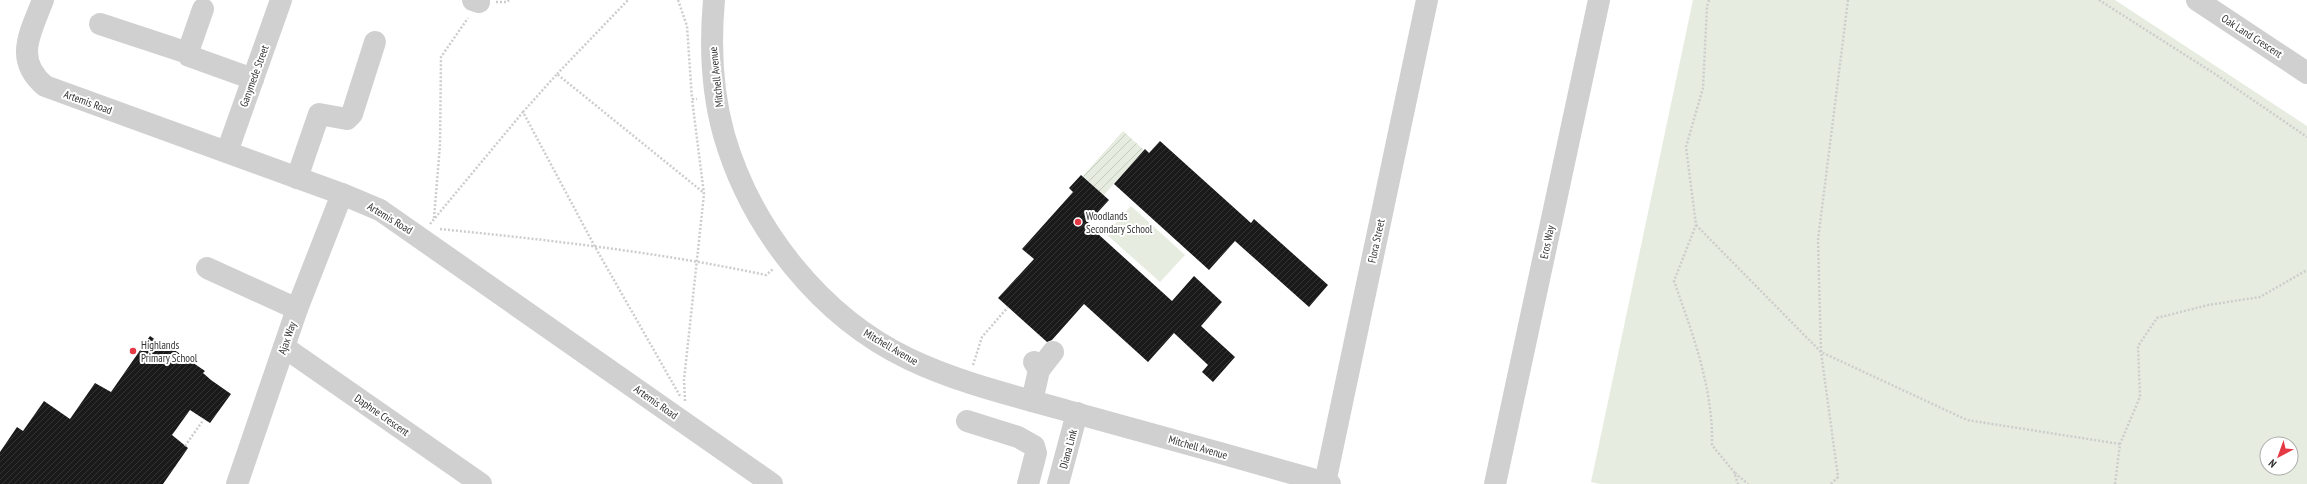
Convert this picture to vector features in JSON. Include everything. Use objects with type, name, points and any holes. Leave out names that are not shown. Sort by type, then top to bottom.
[{"type":"street","name":"Artemis Road","points":[[43,0],[26,52],[31,72],[45,86],[342,194],[380,210],[772,484]]},
{"type":"street","name":"Ganymede Street","points":[[227,152],[281,0]]},
{"type":"street","name":"Mitchell Avenue","points":[[714,0],[712,48],[724,135],[746,192],[786,258],[812,287],[846,319],[909,359],[968,381],[1032,401],[1328,483]]},
{"type":"street","name":"Flora Street","points":[[1328,483],[1426,0]]},
{"type":"street","name":"Eros Way","points":[[1494,484],[1599,0]]},
{"type":"street","name":"Oak Land Crescent","points":[[2197,0],[2307,73]]},
{"type":"street","points":[[188,53],[203,9]]},
{"type":"street","points":[[100,24],[188,53],[192,58],[253,79]]},
{"type":"street","points":[[297,178],[319,114],[347,119],[352,114],[375,42]]},
{"type":"street","name":"Ajax Way","points":[[237,484],[296,309],[316,264],[342,194]]},
{"type":"street","points":[[207,268],[296,309]]},
{"type":"street","name":"Daphne Crescent","points":[[284,347],[481,484]]},
{"type":"street","points":[[1032,401],[1036,366],[1053,352]]},
{"type":"street","name":"Diana Link","points":[[1058,484],[1077,413]]},
{"type":"street","points":[[967,421],[1018,437],[1034,446],[1036,453],[1028,484]]},
{"type":"path","points":[[628,0],[523,112],[428,227],[594,245],[697,260],[766,275],[786,258]]},
{"type":"path","points":[[523,112],[594,245],[686,405],[684,380],[704,194],[692,99],[687,26],[678,0]]},
{"type":"path","points":[[1709,0],[1706,6],[1703,88],[1686,147],[1696,225],[1674,281],[1701,358],[1712,418],[1712,445],[1734,472],[1748,484]]},
{"type":"path","points":[[1831,484],[1838,477],[1821,352],[1818,240],[1848,0]]},
{"type":"path","points":[[2099,0],[2215,74],[2307,138]]},
{"type":"path","points":[[434,219],[440,145],[441,57],[476,1]]},
{"type":"path","points":[[557,74],[704,194]]},
{"type":"path","points":[[692,99],[718,98]]},
{"type":"path","points":[[1696,225],[1821,352],[1967,420],[2120,444]]},
{"type":"path","points":[[2115,484],[2120,444],[2140,397],[2138,346],[2157,318],[2208,306],[2260,297],[2307,270]]},
{"type":"path","points":[[968,381],[982,337],[1008,307]]},
{"type":"path","points":[[185,446],[204,419]]},
{"type":"path","points":[[1734,472],[1738,484]]},
{"type":"shaded area","points":[[1693,0],[2115,0],[2307,126],[2307,484],[1600,484],[1591,482]]},
{"type":"shaded area","points":[[1123,131],[1144,150],[1103,196],[1083,176]]},
{"type":"shaded area","points":[[1131,206],[1185,255],[1160,282],[1106,234]]},
{"type":"building","points":[[1160,141],[1251,223],[1254,219],[1328,285],[1309,307],[1235,241],[1209,270],[1114,184],[1145,149],[1149,153]]},
{"type":"building","points":[[1081,175],[1109,200],[1087,224],[1172,301],[1194,276],[1222,302],[1201,326],[1235,357],[1213,382],[1202,372],[1208,365],[1174,333],[1148,362],[1084,304],[1052,340],[1047,342],[998,298],[1034,259],[1022,249],[1073,192],[1069,188]]},
{"type":"building","points":[[150,336],[169,349],[170,347],[205,371],[203,373],[231,394],[210,423],[190,410],[172,435],[188,448],[163,484],[0,484],[0,452],[17,427],[23,431],[44,401],[70,419],[95,383],[111,392]]},
{"type":"place","name":"Woodlands Secondary School","points":[[1078,222]]},
{"type":"place","name":"Highlands Primary School","points":[[133,351]]}]
